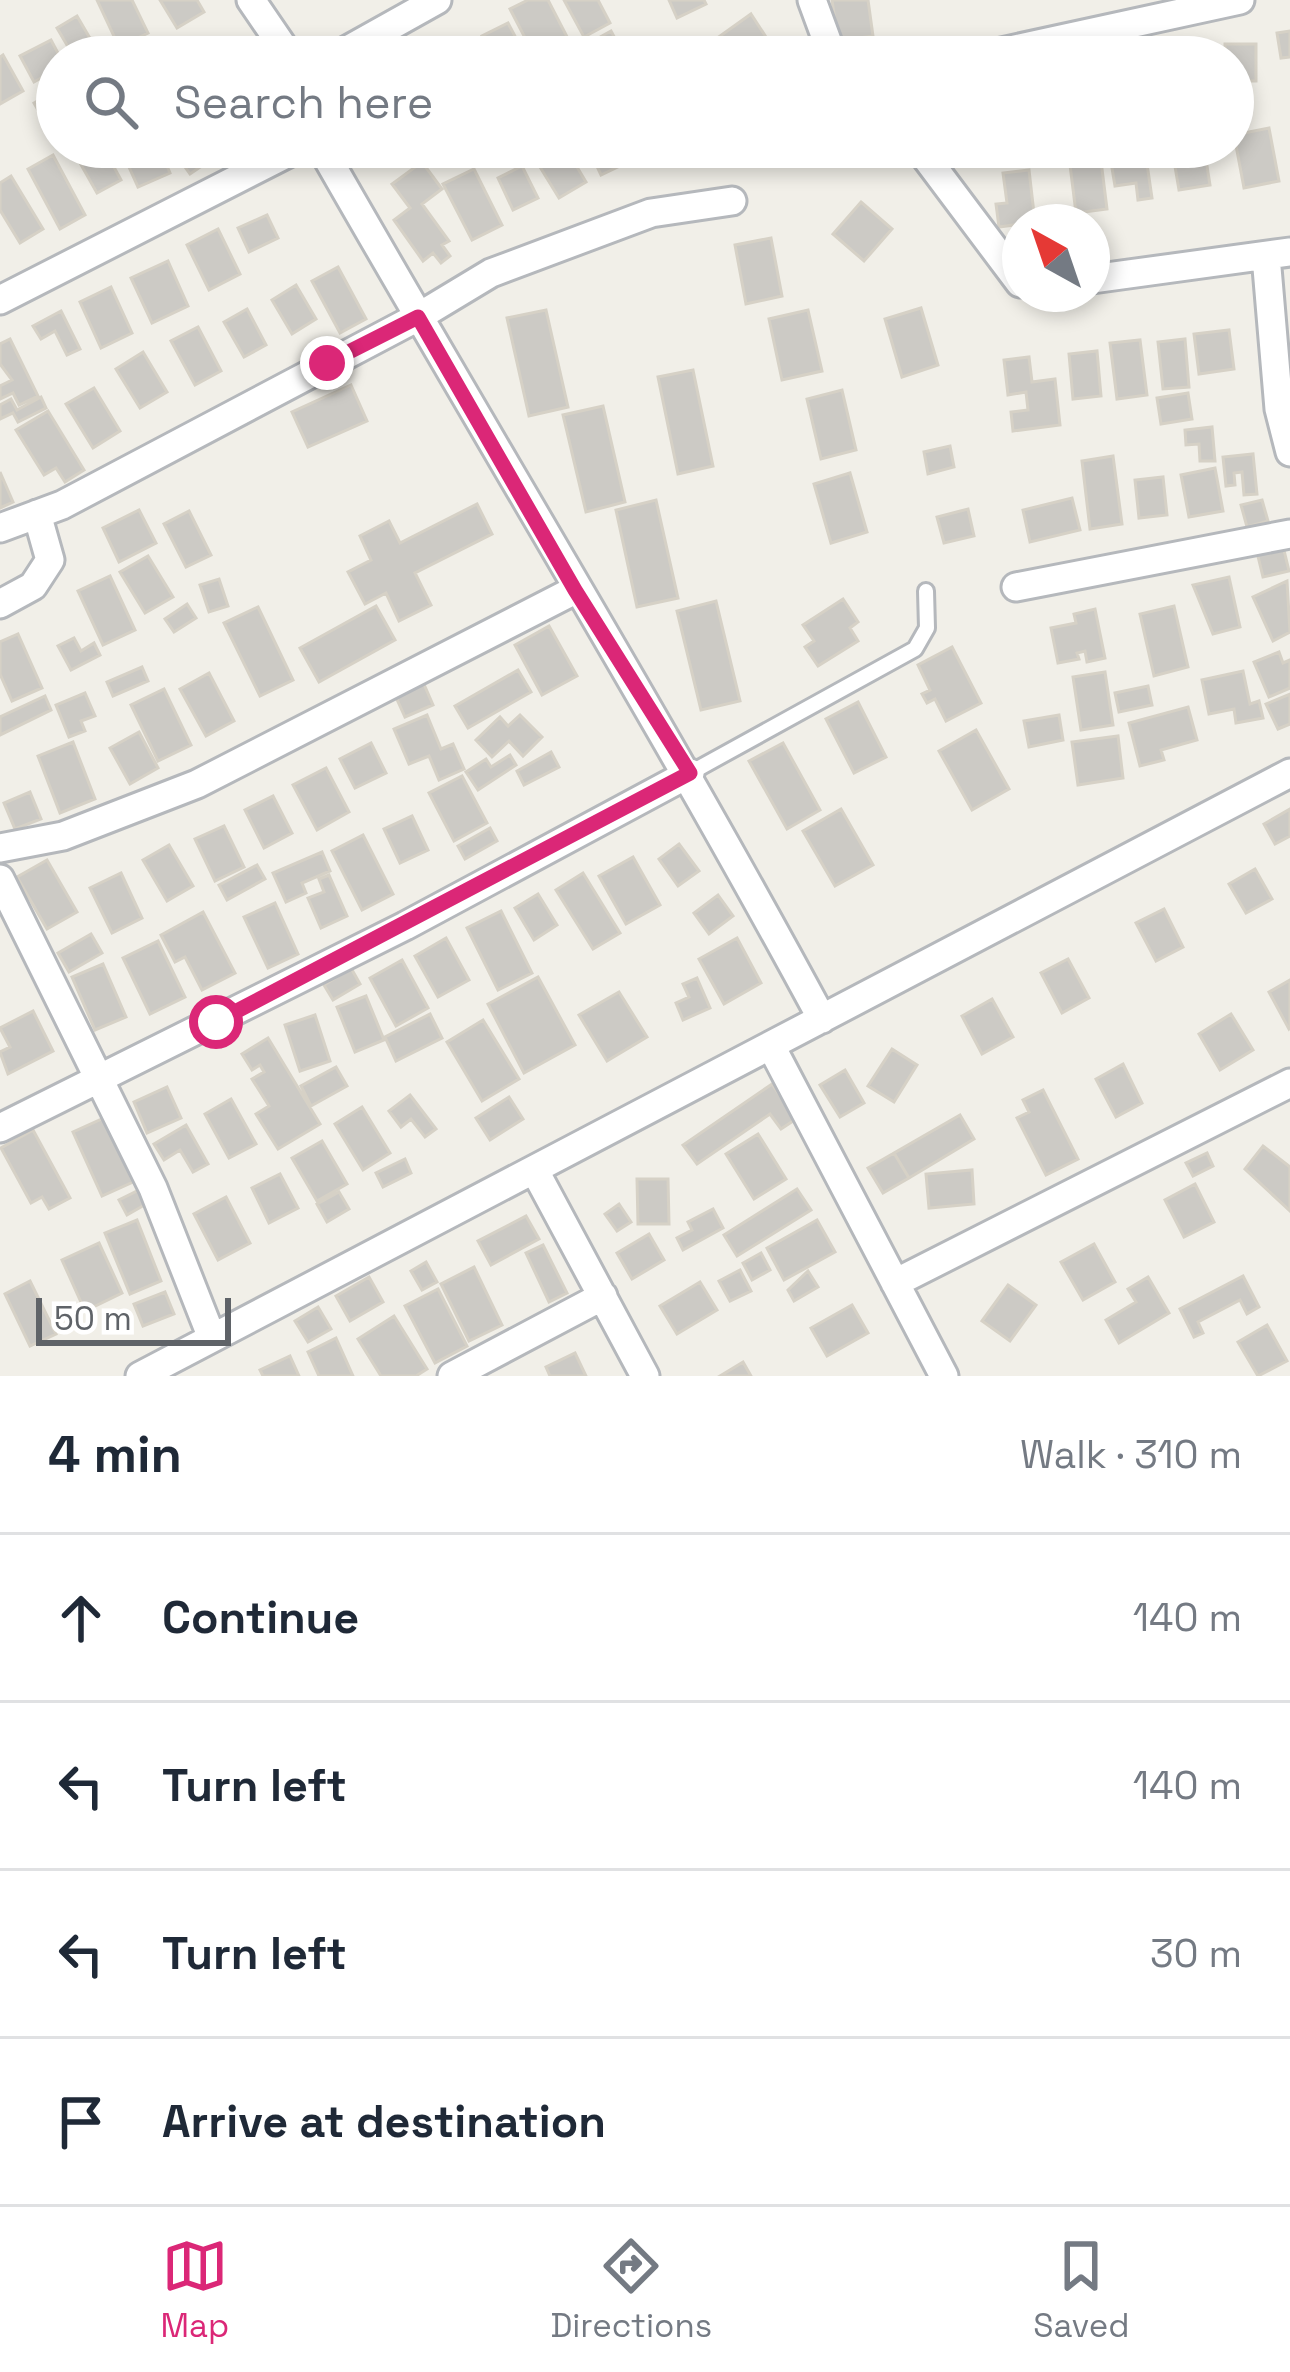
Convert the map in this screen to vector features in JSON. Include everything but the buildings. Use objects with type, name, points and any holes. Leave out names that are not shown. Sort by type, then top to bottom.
[{"type":"street","points":[[251,0],[276,36]]},
{"type":"street","points":[[373,36],[437,0]]},
{"type":"street","points":[[812,0],[825,36]]},
{"type":"street","points":[[1075,36],[1240,0]]},
{"type":"street","points":[[0,300],[259,168]]},
{"type":"street","points":[[333,168],[575,590],[690,773],[822,1019]]},
{"type":"street","points":[[934,168],[1002,259]]},
{"type":"street","points":[[0,528],[37,514],[418,317],[491,273],[651,213],[732,201]]},
{"type":"street","points":[[1110,277],[1278,254],[1279,409],[1290,452]]},
{"type":"street","points":[[0,604],[33,586],[50,560],[37,514]]},
{"type":"street","points":[[1016,587],[1290,534]]},
{"type":"street","points":[[0,848],[63,836],[196,784],[575,590]]},
{"type":"street","points":[[0,1129],[690,773]]},
{"type":"street","points":[[140,1376],[1290,773]]},
{"type":"street","points":[[0,879],[153,1189],[212,1339]]},
{"type":"street","points":[[771,1046],[944,1376]]},
{"type":"street","points":[[895,1283],[1290,1083]]},
{"type":"street","points":[[535,1171],[645,1376]]},
{"type":"street","points":[[452,1376],[603,1297]]},
{"type":"lane","points":[[690,773],[915,649],[927,628],[926,591]]},
{"type":"route","points":[[216,1022],[690,773],[575,590],[418,317],[327,363]]}]
